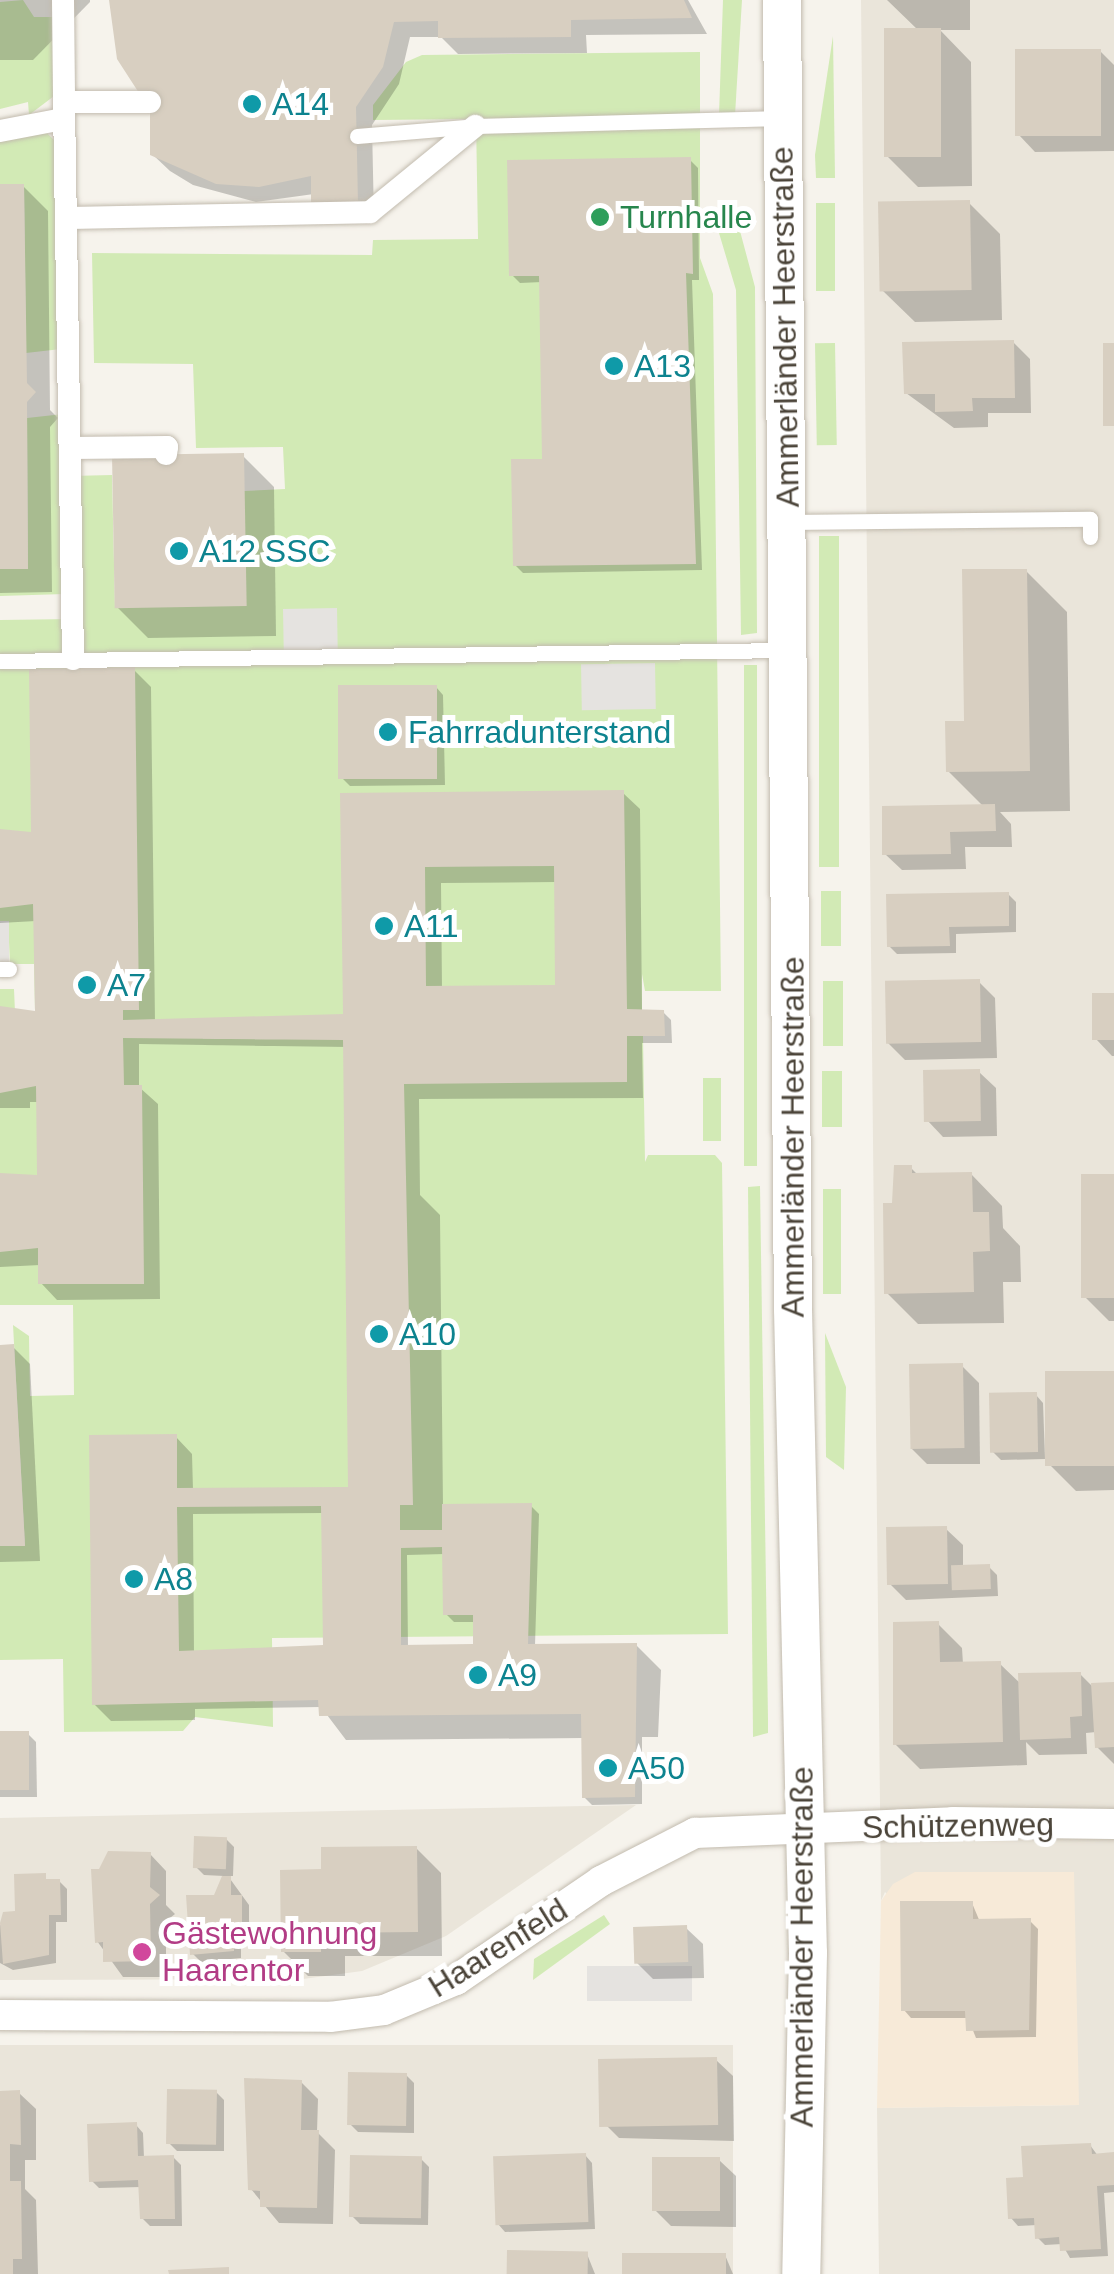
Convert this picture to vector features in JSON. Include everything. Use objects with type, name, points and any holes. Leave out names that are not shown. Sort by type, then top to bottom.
[{"type":"street","points":[[63,0],[73,659]]},
{"type":"street","name":"Ammerländer Heerstraße","points":[[782,0],[801,1830],[808,2040],[801,2274]]},
{"type":"street","points":[[0,130],[64,111],[150,102]]},
{"type":"street","points":[[67,218],[370,212],[474,126]]},
{"type":"street","points":[[71,448],[166,447],[166,454]]},
{"type":"street","name":"Schützenweg","points":[[801,1830],[1114,1824]]},
{"type":"street","name":"Haarenfeld","points":[[0,2016],[330,2018],[384,2010],[456,1980],[601,1882],[679,1840],[695,1834],[801,1830]]},
{"type":"lane","points":[[357,136],[474,126],[783,118]]},
{"type":"lane","points":[[788,522],[1090,520],[1090,536]]},
{"type":"lane","points":[[0,661],[788,650]]},
{"type":"shaded area","points":[[861,0],[1114,0],[1114,2274],[879,2274],[877,2108],[1078,2105],[885,1892],[881,1901]]},
{"type":"shaded area","points":[[337,608],[338,651],[284,652],[283,609]]},
{"type":"shaded area","points":[[655,663],[656,709],[582,710],[581,664]]},
{"type":"shaded area","points":[[0,921],[9,921],[9,964],[0,964]]},
{"type":"shaded area","points":[[636,1805],[446,1936],[362,1971],[303,1979],[0,1980],[0,1818]]},
{"type":"shaded area","points":[[915,1872],[1074,1872],[1079,2105],[877,2108],[881,1901],[893,1884]]},
{"type":"shaded area","points":[[587,1966],[692,1966],[692,2001],[587,2001]]},
{"type":"shaded area","points":[[0,2045],[733,2045],[733,2274],[0,2274]]},
{"type":"green space","points":[[23,0],[34,17],[56,17],[58,93],[29,115],[28,102],[0,109],[0,2]]},
{"type":"green space","points":[[723,0],[742,0],[735,115],[719,115]]},
{"type":"green space","points":[[833,36],[835,178],[816,178],[815,155]]},
{"type":"green space","points":[[700,52],[700,258],[713,294],[721,991],[645,991],[642,974],[642,1010],[627,1036],[643,1036],[645,1162],[648,1155],[715,1155],[722,1163],[728,1634],[272,1638],[273,1727],[195,1717],[183,1731],[64,1732],[63,1659],[0,1660],[0,1546],[25,1545],[13,1325],[29,1336],[30,1396],[74,1395],[73,1305],[0,1305],[0,989],[14,989],[15,1012],[35,1011],[34,964],[10,964],[8,921],[0,921],[0,620],[72,619],[71,476],[112,475],[115,608],[244,491],[285,489],[283,447],[196,448],[193,364],[94,363],[92,253],[372,255],[373,240],[478,239],[476,119],[373,120],[373,105],[406,62],[422,55]]},
{"type":"green space","points":[[47,133],[57,143],[61,349],[26,353],[24,185],[0,184],[0,140]]},
{"type":"green space","points":[[816,203],[835,203],[835,291],[816,291]]},
{"type":"green space","points":[[740,231],[755,287],[757,633],[741,635],[736,290],[719,233]]},
{"type":"green space","points":[[815,343],[835,343],[837,445],[817,445]]},
{"type":"green space","points":[[63,414],[65,594],[0,596],[0,569],[28,568],[27,418]]},
{"type":"green space","points":[[819,536],[839,536],[839,867],[819,867]]},
{"type":"green space","points":[[744,665],[757,665],[757,1166],[744,1166]]},
{"type":"green space","points":[[821,891],[841,891],[841,946],[821,946]]},
{"type":"green space","points":[[823,981],[843,981],[843,1046],[823,1046]]},
{"type":"green space","points":[[822,1071],[842,1071],[842,1127],[822,1127]]},
{"type":"green space","points":[[703,1078],[721,1078],[721,1141],[703,1141]]},
{"type":"green space","points":[[760,1186],[768,1733],[753,1737],[748,1187]]},
{"type":"green space","points":[[823,1189],[841,1189],[841,1294],[823,1294]]},
{"type":"green space","points":[[825,1333],[846,1387],[844,1470],[826,1457]]},
{"type":"green space","points":[[604,1915],[610,1924],[533,1980],[534,1959]]},
{"type":"building","name":"A14","points":[[109,0],[684,0],[692,18],[571,20],[571,37],[438,38],[438,21],[394,22],[383,67],[356,107],[358,203],[311,204],[311,176],[259,187],[216,184],[150,155],[150,110],[117,59]]},
{"type":"building","points":[[884,28],[941,28],[941,157],[884,157]]},
{"type":"building","points":[[1015,49],[1101,49],[1101,136],[1015,136]]},
{"type":"building","name":"A13","points":[[691,157],[693,274],[686,273],[696,564],[513,566],[511,459],[542,459],[539,276],[509,276],[507,160]]},
{"type":"building","points":[[0,184],[24,184],[27,383],[36,392],[27,402],[28,569],[0,569]]},
{"type":"building","points":[[970,200],[972,290],[880,292],[878,202]]},
{"type":"building","points":[[1014,340],[1015,398],[972,398],[973,411],[935,412],[935,394],[904,394],[902,342]]},
{"type":"building","points":[[1103,343],[1114,343],[1114,426],[1103,426]]},
{"type":"building","name":"A12 SSC","points":[[244,453],[247,606],[115,608],[112,455]]},
{"type":"building","points":[[962,569],[1027,569],[1030,771],[946,772],[945,721],[964,721]]},
{"type":"building","points":[[135,667],[139,1010],[123,1010],[123,1020],[343,1014],[340,793],[624,790],[627,1009],[664,1010],[665,1036],[627,1036],[627,1082],[404,1084],[413,1505],[400,1505],[400,1530],[442,1530],[442,1504],[532,1503],[528,1644],[637,1643],[635,1797],[582,1798],[581,1714],[319,1716],[318,1700],[92,1705],[89,1435],[177,1434],[177,1488],[348,1487],[343,1040],[123,1038],[124,1085],[142,1085],[144,1284],[38,1284],[38,1248],[0,1252],[0,1173],[37,1175],[36,1086],[0,1093],[0,1006],[35,1011],[33,904],[0,908],[0,829],[31,832],[29,669]],"holes":[[[554,866],[555,985],[426,986],[425,867]],[[321,1506],[323,1645],[179,1651],[177,1507]],[[442,1547],[443,1615],[473,1615],[473,1644],[401,1645],[401,1548]]]},
{"type":"building","name":"Fahrradunterstand","points":[[338,685],[437,685],[437,779],[338,779]]},
{"type":"building","points":[[995,804],[996,831],[950,832],[951,854],[882,855],[882,806]]},
{"type":"building","points":[[1009,892],[1009,926],[949,927],[950,946],[887,947],[886,894]]},
{"type":"building","points":[[980,979],[981,1042],[886,1044],[885,981]]},
{"type":"building","points":[[1092,993],[1114,993],[1114,1040],[1092,1040]]},
{"type":"building","points":[[980,1069],[981,1121],[924,1122],[923,1070]]},
{"type":"building","points":[[894,1165],[912,1165],[912,1173],[972,1172],[973,1212],[989,1212],[990,1251],[973,1252],[974,1292],[884,1294],[883,1203],[892,1203]]},
{"type":"building","points":[[1081,1174],[1114,1174],[1114,1298],[1081,1298]]},
{"type":"building","points":[[14,1344],[25,1546],[0,1546],[0,1345]]},
{"type":"building","points":[[963,1363],[964,1448],[910,1449],[909,1364]]},
{"type":"building","points":[[1045,1371],[1114,1371],[1114,1466],[1045,1466]]},
{"type":"building","points":[[1037,1392],[1038,1452],[990,1453],[989,1393]]},
{"type":"building","points":[[947,1526],[948,1584],[887,1585],[886,1527]]},
{"type":"building","points":[[990,1564],[991,1589],[952,1590],[951,1565]]},
{"type":"building","points":[[939,1621],[940,1662],[1001,1661],[1003,1742],[893,1745],[893,1622]]},
{"type":"building","points":[[1081,1672],[1082,1716],[1070,1717],[1071,1738],[1020,1740],[1018,1673]]},
{"type":"building","points":[[1114,1682],[1114,1747],[1095,1748],[1091,1683]]},
{"type":"building","points":[[0,1731],[29,1731],[29,1790],[0,1790]]},
{"type":"building","points":[[194,1836],[227,1837],[226,1869],[193,1868]]},
{"type":"building","points":[[417,1846],[418,1932],[321,1933],[321,1952],[281,1952],[280,1870],[321,1869],[321,1847]]},
{"type":"building","points":[[108,1851],[151,1852],[150,1887],[160,1895],[150,1904],[151,1961],[103,1962],[103,1942],[95,1943],[91,1869],[99,1869]]},
{"type":"building","points":[[46,1873],[46,1879],[60,1879],[61,1915],[49,1915],[49,1955],[3,1964],[0,1923],[3,1912],[15,1911],[14,1874]]},
{"type":"building","points":[[222,1876],[231,1876],[231,1895],[242,1895],[242,1935],[234,1935],[234,1951],[190,1955],[186,1895],[214,1895]]},
{"type":"building","points":[[900,1901],[973,1901],[973,1919],[1031,1918],[1029,2030],[966,2031],[965,2011],[901,2011]]},
{"type":"building","points":[[687,1925],[688,1962],[634,1964],[633,1927]]},
{"type":"building","points":[[717,2057],[718,2125],[599,2127],[598,2059]]},
{"type":"building","points":[[348,2072],[407,2073],[406,2126],[347,2125]]},
{"type":"building","points":[[244,2078],[302,2080],[301,2130],[319,2130],[317,2208],[260,2207],[260,2191],[248,2190]]},
{"type":"building","points":[[167,2089],[217,2090],[216,2145],[166,2144]]},
{"type":"building","points":[[20,2090],[21,2145],[10,2144],[10,2181],[21,2181],[22,2259],[13,2259],[13,2274],[0,2274],[0,2091]]},
{"type":"building","points":[[137,2122],[138,2156],[174,2155],[175,2219],[140,2219],[138,2180],[89,2182],[87,2124]]},
{"type":"building","points":[[1091,2143],[1092,2154],[1114,2152],[1114,2185],[1097,2186],[1101,2249],[1060,2251],[1059,2237],[1035,2239],[1034,2218],[1008,2219],[1006,2178],[1023,2177],[1021,2146]]},
{"type":"building","points":[[586,2153],[588,2222],[495,2225],[493,2156]]},
{"type":"building","points":[[350,2155],[422,2156],[421,2218],[349,2217]]},
{"type":"building","points":[[652,2157],[720,2157],[720,2211],[652,2211]]},
{"type":"building","points":[[507,2250],[588,2251],[588,2274],[507,2274]]},
{"type":"building","points":[[622,2253],[726,2253],[726,2274],[622,2274]]},
{"type":"building","points":[[229,2267],[229,2274],[169,2274],[168,2270]]},
{"type":"place","name":"A14","points":[[252,104]]},
{"type":"place","name":"Turnhalle","points":[[600,217]]},
{"type":"place","name":"A13","points":[[614,366]]},
{"type":"place","name":"A12 SSC","points":[[179,551]]},
{"type":"place","name":"Fahrradunterstand","points":[[388,732]]},
{"type":"place","name":"A11","points":[[384,926]]},
{"type":"place","name":"A7","points":[[87,985]]},
{"type":"place","name":"A10","points":[[379,1334]]},
{"type":"place","name":"A8","points":[[134,1579]]},
{"type":"place","name":"A9","points":[[478,1675]]},
{"type":"place","name":"A50","points":[[608,1768]]},
{"type":"place","name":"Gästewohnung Haarentor","points":[[142,1952]]}]
